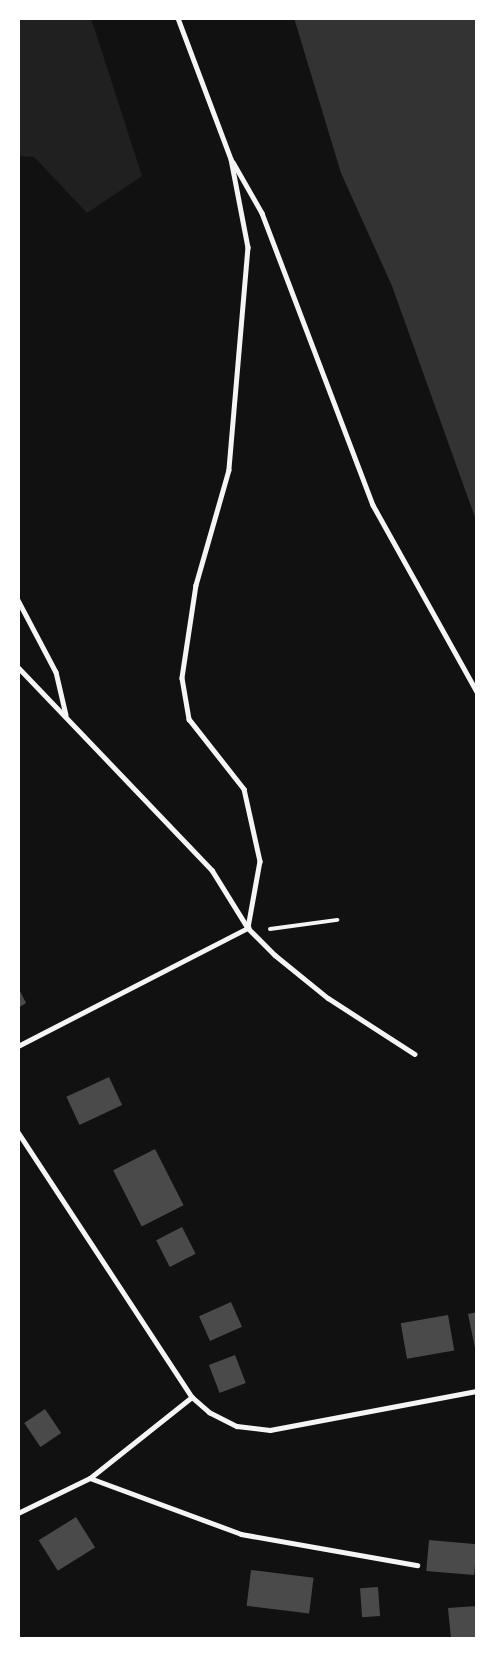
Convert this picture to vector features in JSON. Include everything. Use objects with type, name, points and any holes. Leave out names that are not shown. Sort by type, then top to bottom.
[{"type":"lane","points":[[178,18],[231,159],[262,213],[373,505],[477,692]]},
{"type":"lane","points":[[231,159],[248,247],[229,470],[196,585],[182,678],[189,719],[244,789],[260,861],[248,928]]},
{"type":"lane","points":[[18,600],[56,672],[66,718]]},
{"type":"lane","points":[[18,667],[212,870],[248,928],[327,998],[415,1054]]},
{"type":"lane","points":[[18,1046],[248,928]]},
{"type":"lane","points":[[18,1132],[192,1397],[237,1426],[270,1430],[477,1391]]},
{"type":"lane","points":[[18,1513],[90,1478],[192,1397]]},
{"type":"lane","points":[[90,1478],[241,1534],[417,1565]]},
{"type":"path","points":[[298,929],[337,920]]},
{"type":"shaded area","points":[[18,18],[91,18],[142,176],[87,213],[34,157],[18,156]]},
{"type":"shaded area","points":[[294,18],[477,18],[477,523],[392,286],[341,173]]},
{"type":"building","points":[[18,987],[26,1003],[18,1008]]},
{"type":"building","points":[[109,1077],[122,1105],[80,1125],[66,1097]]},
{"type":"building","points":[[155,1149],[184,1205],[142,1226],[113,1170]]},
{"type":"building","points":[[182,1227],[196,1254],[170,1267],[156,1240]]},
{"type":"building","points":[[231,1302],[242,1327],[210,1341],[199,1316]]},
{"type":"building","points":[[477,1312],[477,1347],[475,1348],[468,1314]]},
{"type":"building","points":[[448,1315],[454,1350],[407,1359],[401,1323]]},
{"type":"building","points":[[235,1355],[246,1383],[220,1393],[209,1365]]},
{"type":"building","points":[[45,1409],[61,1433],[40,1447],[24,1423]]},
{"type":"building","points":[[76,1517],[95,1548],[58,1571],[39,1540]]},
{"type":"building","points":[[429,1540],[477,1544],[474,1575],[426,1571]]},
{"type":"building","points":[[251,1570],[314,1578],[309,1613],[247,1606]]},
{"type":"building","points":[[378,1587],[380,1616],[362,1617],[360,1588]]},
{"type":"building","points":[[477,1606],[477,1639],[451,1639],[448,1608]]}]
